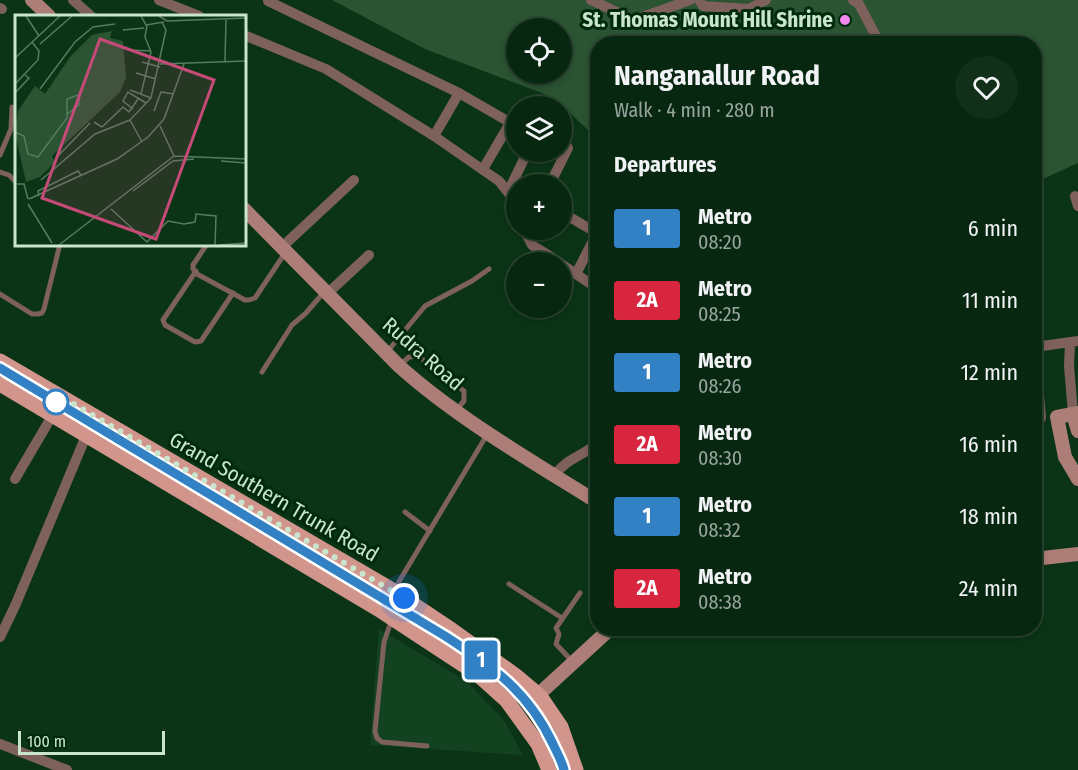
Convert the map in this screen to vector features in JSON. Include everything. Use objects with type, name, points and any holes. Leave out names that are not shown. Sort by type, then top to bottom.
[{"type":"main road","name":"Grand Southern Trunk Road","points":[[0,361],[399,595],[515,675],[538,695],[561,727],[576,770]]},
{"type":"main road","name":"Grand Southern Trunk Road","points":[[0,384],[387,615],[477,674],[507,701],[538,744],[549,770]]},
{"type":"main road","points":[[412,631],[423,611]]},
{"type":"street","points":[[32,0],[48,15]]},
{"type":"street","points":[[73,0],[90,15]]},
{"type":"street","points":[[159,0],[196,15]]},
{"type":"street","points":[[591,0],[634,20],[690,0]]},
{"type":"street","points":[[701,3],[749,9],[766,0]]},
{"type":"street","points":[[853,0],[860,4],[876,36]]},
{"type":"street","points":[[268,1],[459,93],[506,120]]},
{"type":"street","points":[[246,36],[326,69],[434,136],[500,181],[506,189]]},
{"type":"street","points":[[434,136],[459,93]]},
{"type":"street","points":[[483,169],[506,134]]},
{"type":"street","points":[[284,249],[354,180]]},
{"type":"street","name":"Rudra Road","points":[[246,210],[399,366],[425,388],[456,411],[590,498]]},
{"type":"street","points":[[572,218],[590,229]]},
{"type":"street","points":[[530,240],[544,252]]},
{"type":"street","points":[[576,274],[590,247]]},
{"type":"street","points":[[327,292],[369,255]]},
{"type":"street","points":[[572,271],[590,283]]},
{"type":"street","points":[[1042,346],[1074,342],[1069,366],[1078,431]]},
{"type":"street","points":[[1042,418],[1076,414]]},
{"type":"street","points":[[15,479],[52,416]]},
{"type":"street","points":[[1057,417],[1065,457],[1078,479]]},
{"type":"street","points":[[0,637],[86,436]]},
{"type":"street","points":[[555,475],[565,464],[590,450]]},
{"type":"street","points":[[1042,558],[1078,554]]},
{"type":"street","points":[[538,695],[603,636]]},
{"type":"street","points":[[0,744],[67,770]]},
{"type":"lane","points":[[0,155],[11,129],[12,107]]},
{"type":"lane","points":[[0,172],[9,175],[15,181]]},
{"type":"lane","points":[[0,294],[32,314],[42,313],[60,246]]},
{"type":"lane","points":[[206,246],[193,265],[193,269],[245,300],[255,298],[284,249]]},
{"type":"lane","points":[[386,353],[425,306],[472,281],[489,269]]},
{"type":"lane","points":[[196,272],[163,320],[165,325],[198,342],[233,293]]},
{"type":"lane","points":[[262,372],[292,325],[327,292]]},
{"type":"lane","points":[[399,366],[409,357],[418,356],[425,360],[464,391],[464,401],[456,411]]},
{"type":"lane","points":[[427,746],[382,742],[377,738],[375,731],[387,615],[430,531],[488,432]]},
{"type":"lane","points":[[405,512],[430,531]]},
{"type":"lane","points":[[509,584],[562,618]]},
{"type":"lane","points":[[574,663],[556,644],[559,634],[556,628],[580,593]]},
{"type":"lane","points":[[387,615],[399,595]]},
{"type":"shaded area","points":[[332,0],[1078,0],[1078,163],[1042,179],[1042,36],[590,36],[590,132],[572,115],[572,96],[550,96],[518,84],[572,84],[572,18],[506,18],[506,80],[425,49]]},
{"type":"shaded area","points":[[379,629],[466,681],[503,719],[523,755],[370,745]]},
{"type":"railway","points":[[0,368],[474,655],[498,674],[529,705],[546,730],[564,770]]},
{"type":"metro line","name":"1","points":[[0,368],[445,636],[494,669],[532,708],[546,730],[564,770]]},
{"type":"place","name":"St. Thomas Mount Hill Shrine","points":[[845,20]]},
{"type":"route","points":[[56,402],[62,397],[404,598]]}]
